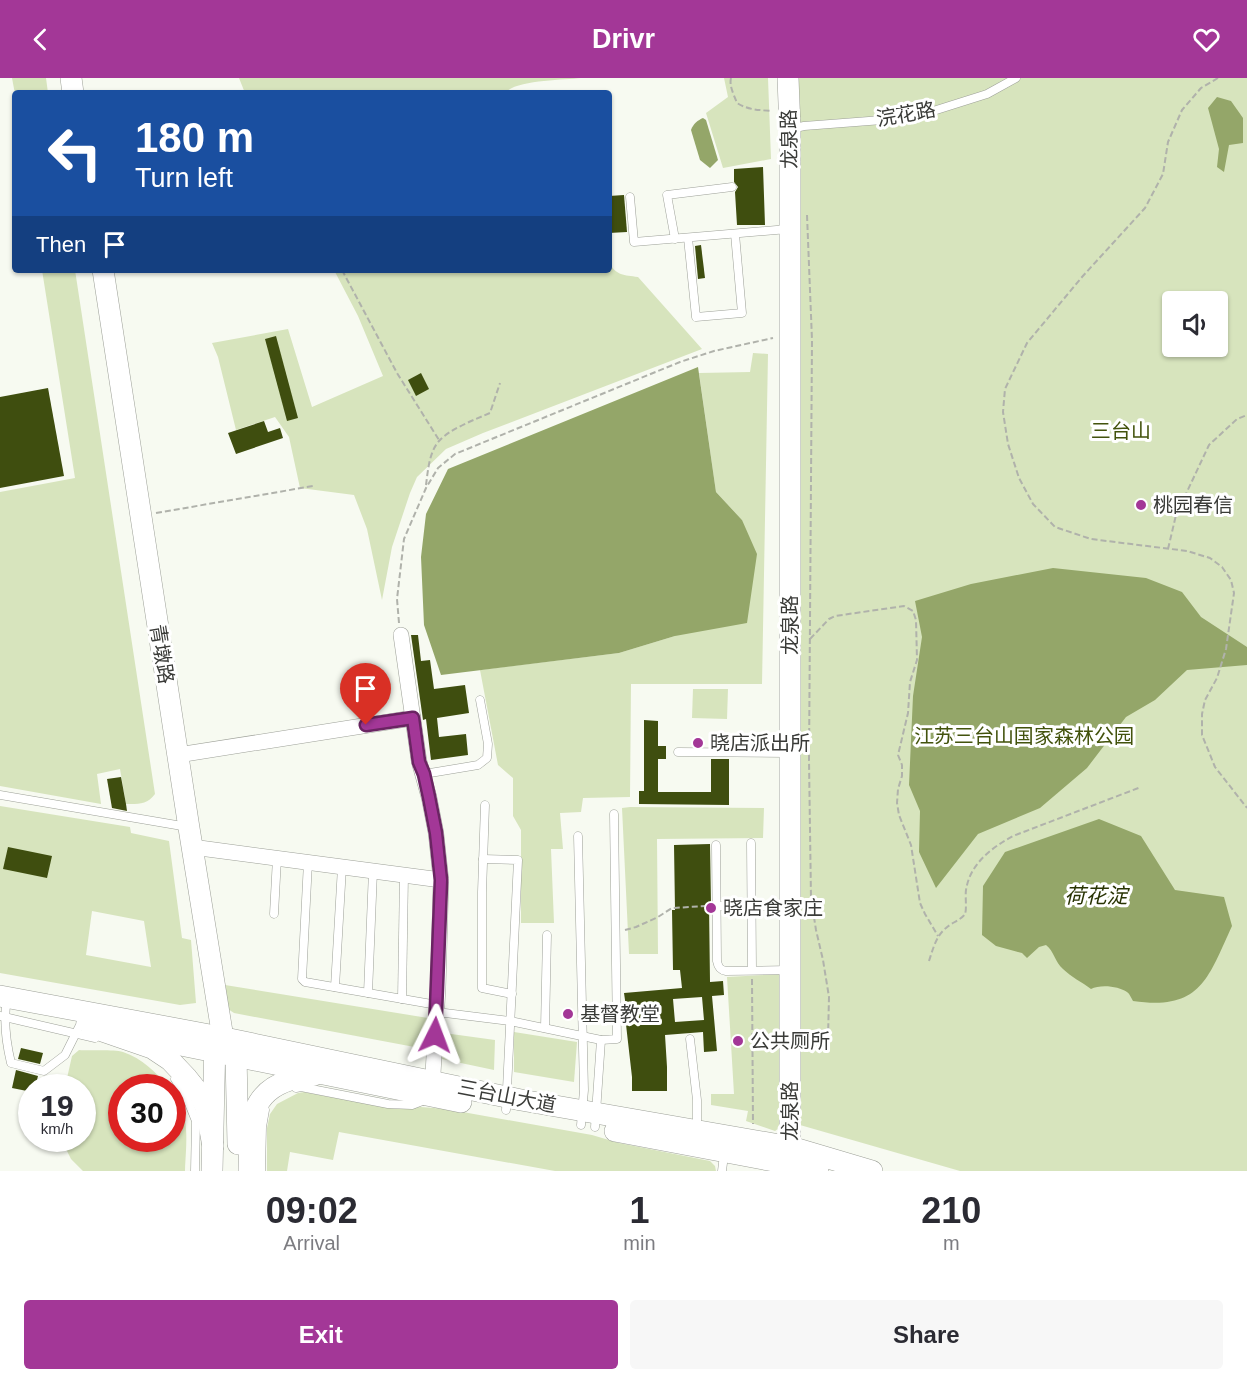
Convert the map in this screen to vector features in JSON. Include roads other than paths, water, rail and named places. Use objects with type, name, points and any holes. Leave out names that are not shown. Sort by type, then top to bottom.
[{"type":"main road","name":"龙泉路","points":[[788,78],[790,121],[791,1161]]},
{"type":"main road","name":"青墩路","points":[[103,273],[224,1044],[238,1171]]},
{"type":"main road","name":"三台山大道","points":[[3,1008],[82,1024],[224,1044],[432,1089],[588,1119],[697,1131],[753,1140],[791,1161],[818,1171]]},
{"type":"main road","points":[[82,1024],[152,1048],[170,1060],[199,1094],[206,1108],[213,1146]]},
{"type":"main road","name":"青墩路","points":[[212,1171],[224,1044]]},
{"type":"main road","name":"三台山大道","points":[[224,1044],[321,1074],[432,1089]]},
{"type":"main road","points":[[249,1171],[251,1120],[257,1102],[270,1089],[289,1080],[321,1074]]},
{"type":"main road","name":"三台山大道","points":[[588,1119],[723,1161],[791,1161],[872,1171]]},
{"type":"street","points":[[401,635],[419,762],[424,774],[436,833],[441,880],[432,1089]]},
{"type":"street","points":[[178,755],[413,718]]},
{"type":"street","points":[[191,837],[277,858],[441,880]]},
{"type":"lane","name":"浣花路","points":[[790,121],[804,126],[882,120],[930,112],[987,94],[1016,78]]},
{"type":"lane","points":[[675,239],[667,195],[732,187]]},
{"type":"lane","points":[[630,197],[634,242],[790,229]]},
{"type":"lane","points":[[688,238],[696,318],[742,313],[735,234]]},
{"type":"lane","points":[[424,774],[478,765],[487,758],[488,744],[480,700]]},
{"type":"lane","points":[[678,752],[790,753]]},
{"type":"lane","points":[[0,795],[191,837]]},
{"type":"lane","points":[[485,805],[482,988],[512,994]]},
{"type":"lane","points":[[308,862],[302,979],[305,982],[402,999],[437,1009],[601,1040],[617,1039],[614,814]]},
{"type":"lane","points":[[578,836],[584,1090],[588,1119]]},
{"type":"lane","points":[[751,843],[752,970]]},
{"type":"lane","points":[[716,845],[718,966],[721,970],[726,971],[790,970]]},
{"type":"lane","points":[[274,914],[277,858]]},
{"type":"lane","points":[[483,859],[518,860],[506,1104]]},
{"type":"lane","points":[[335,987],[342,867]]},
{"type":"lane","points":[[368,993],[373,871]]},
{"type":"lane","points":[[402,999],[404,875]]},
{"type":"lane","points":[[717,906],[790,906]]},
{"type":"lane","points":[[545,1028],[548,935]]},
{"type":"lane","points":[[3,1008],[5,1038],[11,1064],[44,1071],[65,1055],[82,1024],[123,1045],[149,1054],[163,1065]]},
{"type":"lane","points":[[690,1039],[697,1100],[697,1131]]},
{"type":"lane","points":[[588,1119],[601,1040]]},
{"type":"lane","points":[[284,1092],[300,1087],[388,1104],[412,1105],[432,1089]]},
{"type":"lane","points":[[186,1097],[196,1121],[195,1171]]},
{"type":"lane","points":[[261,1171],[262,1127],[265,1110],[271,1102]]},
{"type":"water","points":[[1217,97],[1231,101],[1243,118],[1243,143],[1229,145],[1224,172],[1217,167],[1219,149],[1208,108]]},
{"type":"water","points":[[703,118],[706,120],[718,160],[710,168],[700,160],[691,130],[696,122]]},
{"type":"water","points":[[698,367],[716,492],[742,520],[757,554],[747,623],[675,636],[619,653],[441,675],[424,625],[421,557],[426,514],[448,469]]},
{"type":"water","points":[[1053,568],[1146,578],[1182,592],[1201,617],[1247,647],[1247,665],[1187,670],[1155,700],[1126,717],[1087,768],[1040,808],[978,834],[936,888],[919,852],[920,811],[909,785],[913,696],[922,637],[915,601],[971,584]]},
{"type":"water","name":"荷花淀","points":[[1099,819],[1141,836],[1175,890],[1224,897],[1232,926],[1208,975],[1199,987],[1188,995],[1174,1001],[1156,1003],[1133,1001],[1127,992],[1114,987],[1104,986],[1091,989],[1069,975],[1046,945],[1039,947],[1027,958],[1022,953],[996,946],[982,935],[983,886],[1005,852]]},
{"type":"place","name":"桃园春信","points":[[1141,505]]},
{"type":"place","name":"晓店派出所","points":[[698,743]]},
{"type":"place","name":"晓店食家庄","points":[[711,908]]},
{"type":"place","name":"基督教堂","points":[[568,1014]]},
{"type":"place","name":"公共厕所","points":[[738,1041]]},
{"type":"park label","name":"三台山","points":[[1121,431]]},
{"type":"park label","name":"江苏三台山国家森林公园","points":[[1024,736]]}]
